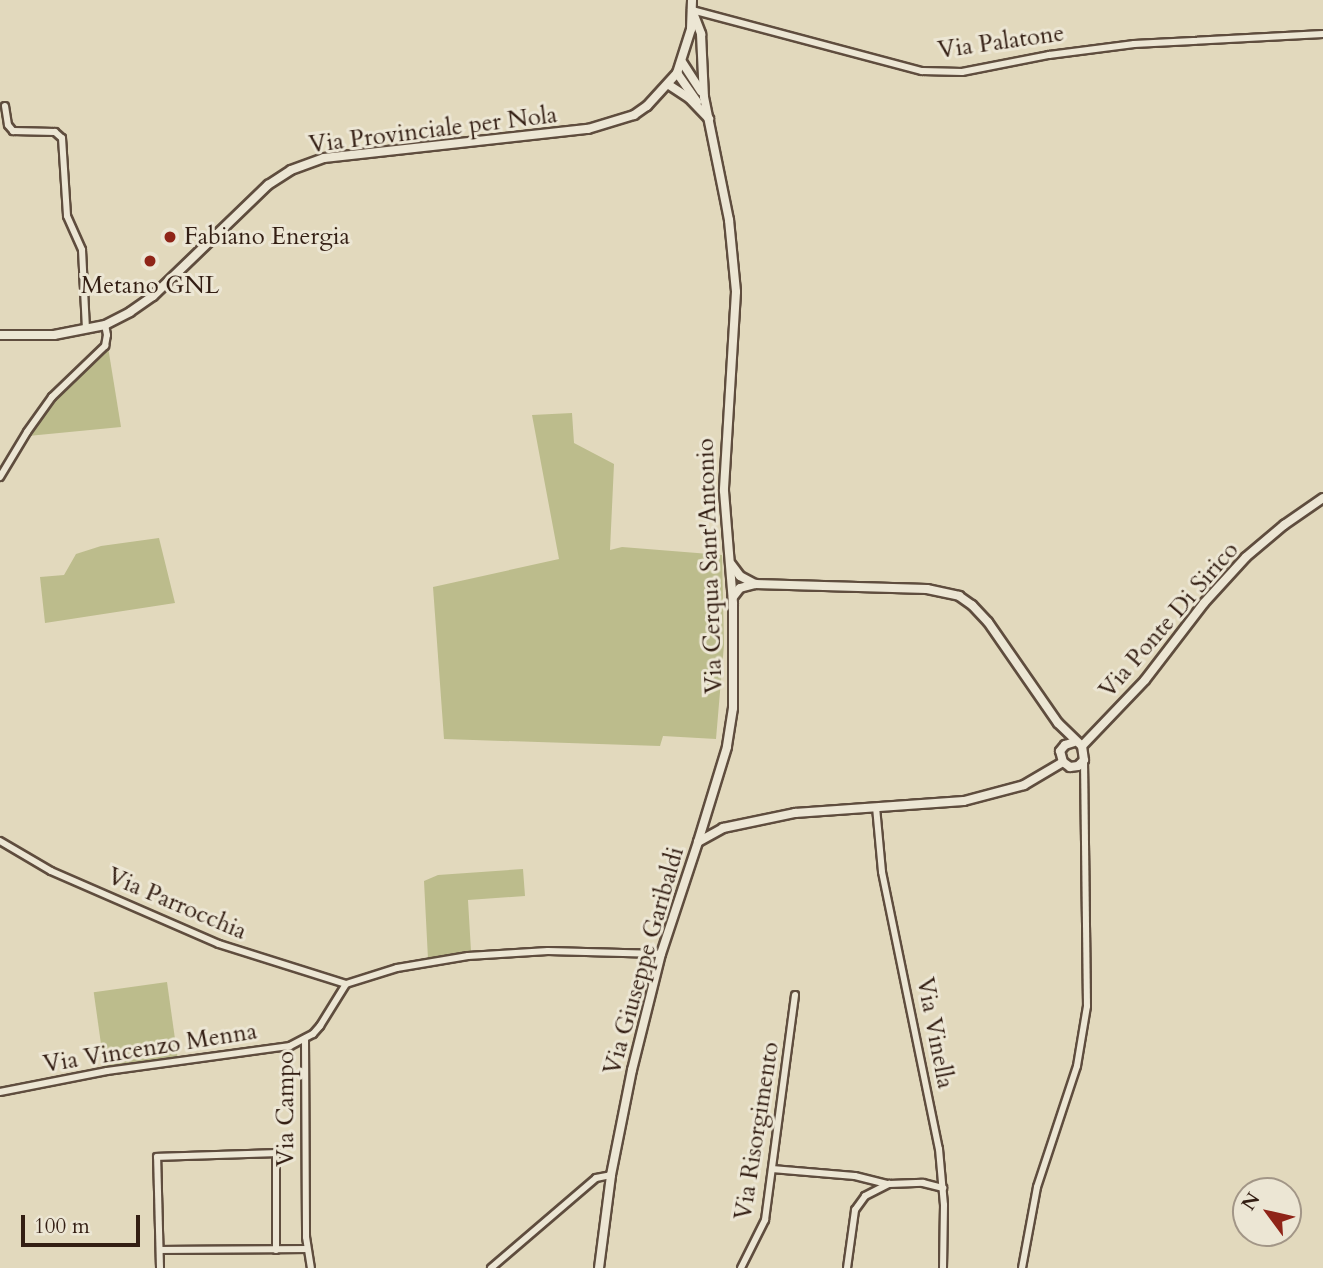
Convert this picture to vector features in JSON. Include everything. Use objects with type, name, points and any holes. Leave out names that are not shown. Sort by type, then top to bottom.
[{"type":"street","points":[[692,0],[692,10]]},
{"type":"street","name":"Via Palatone","points":[[692,10],[922,71],[962,72],[1049,55],[1134,44],[1323,34]]},
{"type":"street","name":"Via Provinciale per Nola","points":[[0,335],[54,335],[105,325],[153,296],[247,203],[291,170],[324,158],[600,127],[634,115],[669,85],[677,73],[691,29],[692,10]]},
{"type":"street","name":"Via Cerqua Sant'Antonio","points":[[692,10],[701,33],[704,97],[729,220],[737,292],[724,491],[726,542],[736,578],[733,598],[733,708],[727,747],[698,842]]},
{"type":"street","name":"Via Cerqua Sant'Antonio","points":[[682,62],[704,97]]},
{"type":"street","points":[[677,73],[699,108]]},
{"type":"street","points":[[669,85],[710,120]]},
{"type":"street","points":[[5,106],[8,125],[13,131],[55,132],[62,138],[67,216],[82,250],[86,329]]},
{"type":"street","points":[[0,477],[52,397],[105,346],[105,325]]},
{"type":"street","name":"Via Ponte Di Sirico","points":[[1060,751],[1065,745],[1078,744],[1145,680],[1204,603],[1238,566],[1284,525],[1323,498]]},
{"type":"street","points":[[736,578],[755,584],[944,590],[959,596],[988,622],[1058,723],[1078,744],[1084,761],[1087,1006],[1077,1066],[1037,1187],[1021,1268]]},
{"type":"street","points":[[736,578],[740,588]]},
{"type":"street","points":[[733,598],[740,588],[755,584]]},
{"type":"street","points":[[1058,723],[1060,751],[1083,787]]},
{"type":"street","points":[[1066,764],[1078,766],[1084,761]]},
{"type":"street","name":"Via Giuseppe Garibaldi","points":[[599,1268],[611,1175],[632,1070],[662,954],[698,842],[723,828],[757,820],[834,808],[938,804],[1006,790],[1024,785],[1066,764]]},
{"type":"street","name":"Via Vinella","points":[[876,807],[882,872],[942,1173],[943,1268]]},
{"type":"street","name":"Via Parrocchia","points":[[0,841],[51,872],[219,944],[346,984]]},
{"type":"street","points":[[346,984],[377,973],[468,956],[548,951],[662,954]]},
{"type":"street","name":"Via Campo","points":[[311,1268],[306,1249],[305,1039],[320,1026],[346,984]]},
{"type":"street","name":"Via Risorgimento","points":[[741,1268],[765,1220],[796,995]]},
{"type":"street","name":"Via Vincenzo Menna","points":[[0,1092],[107,1071],[290,1046],[305,1039]]},
{"type":"street","name":"Via Campo","points":[[160,1250],[156,1157],[276,1153],[276,1250]]},
{"type":"street","points":[[772,1169],[855,1176],[889,1184],[923,1183],[943,1188]]},
{"type":"street","points":[[923,1183],[942,1173]]},
{"type":"street","points":[[491,1268],[596,1178],[611,1175]]},
{"type":"street","points":[[847,1268],[855,1210],[865,1196],[889,1184]]},
{"type":"street","points":[[160,1268],[160,1250],[306,1249]]},
{"type":"green space","points":[[108,347],[121,427],[28,436],[54,398]]},
{"type":"green space","points":[[572,413],[574,443],[614,464],[610,550],[622,547],[722,555],[724,645],[716,739],[663,736],[660,746],[444,739],[433,587],[559,559],[532,415]]},
{"type":"green space","points":[[159,538],[175,603],[45,623],[40,577],[64,575],[76,554],[101,546]]},
{"type":"green space","points":[[523,869],[525,896],[468,900],[471,951],[428,959],[424,881],[438,875]]},
{"type":"green space","points":[[167,982],[177,1056],[104,1067],[94,992]]},
{"type":"place","name":"Fabiano Energia","points":[[170,237]]},
{"type":"place","name":"Metano GNL","points":[[150,261]]}]
